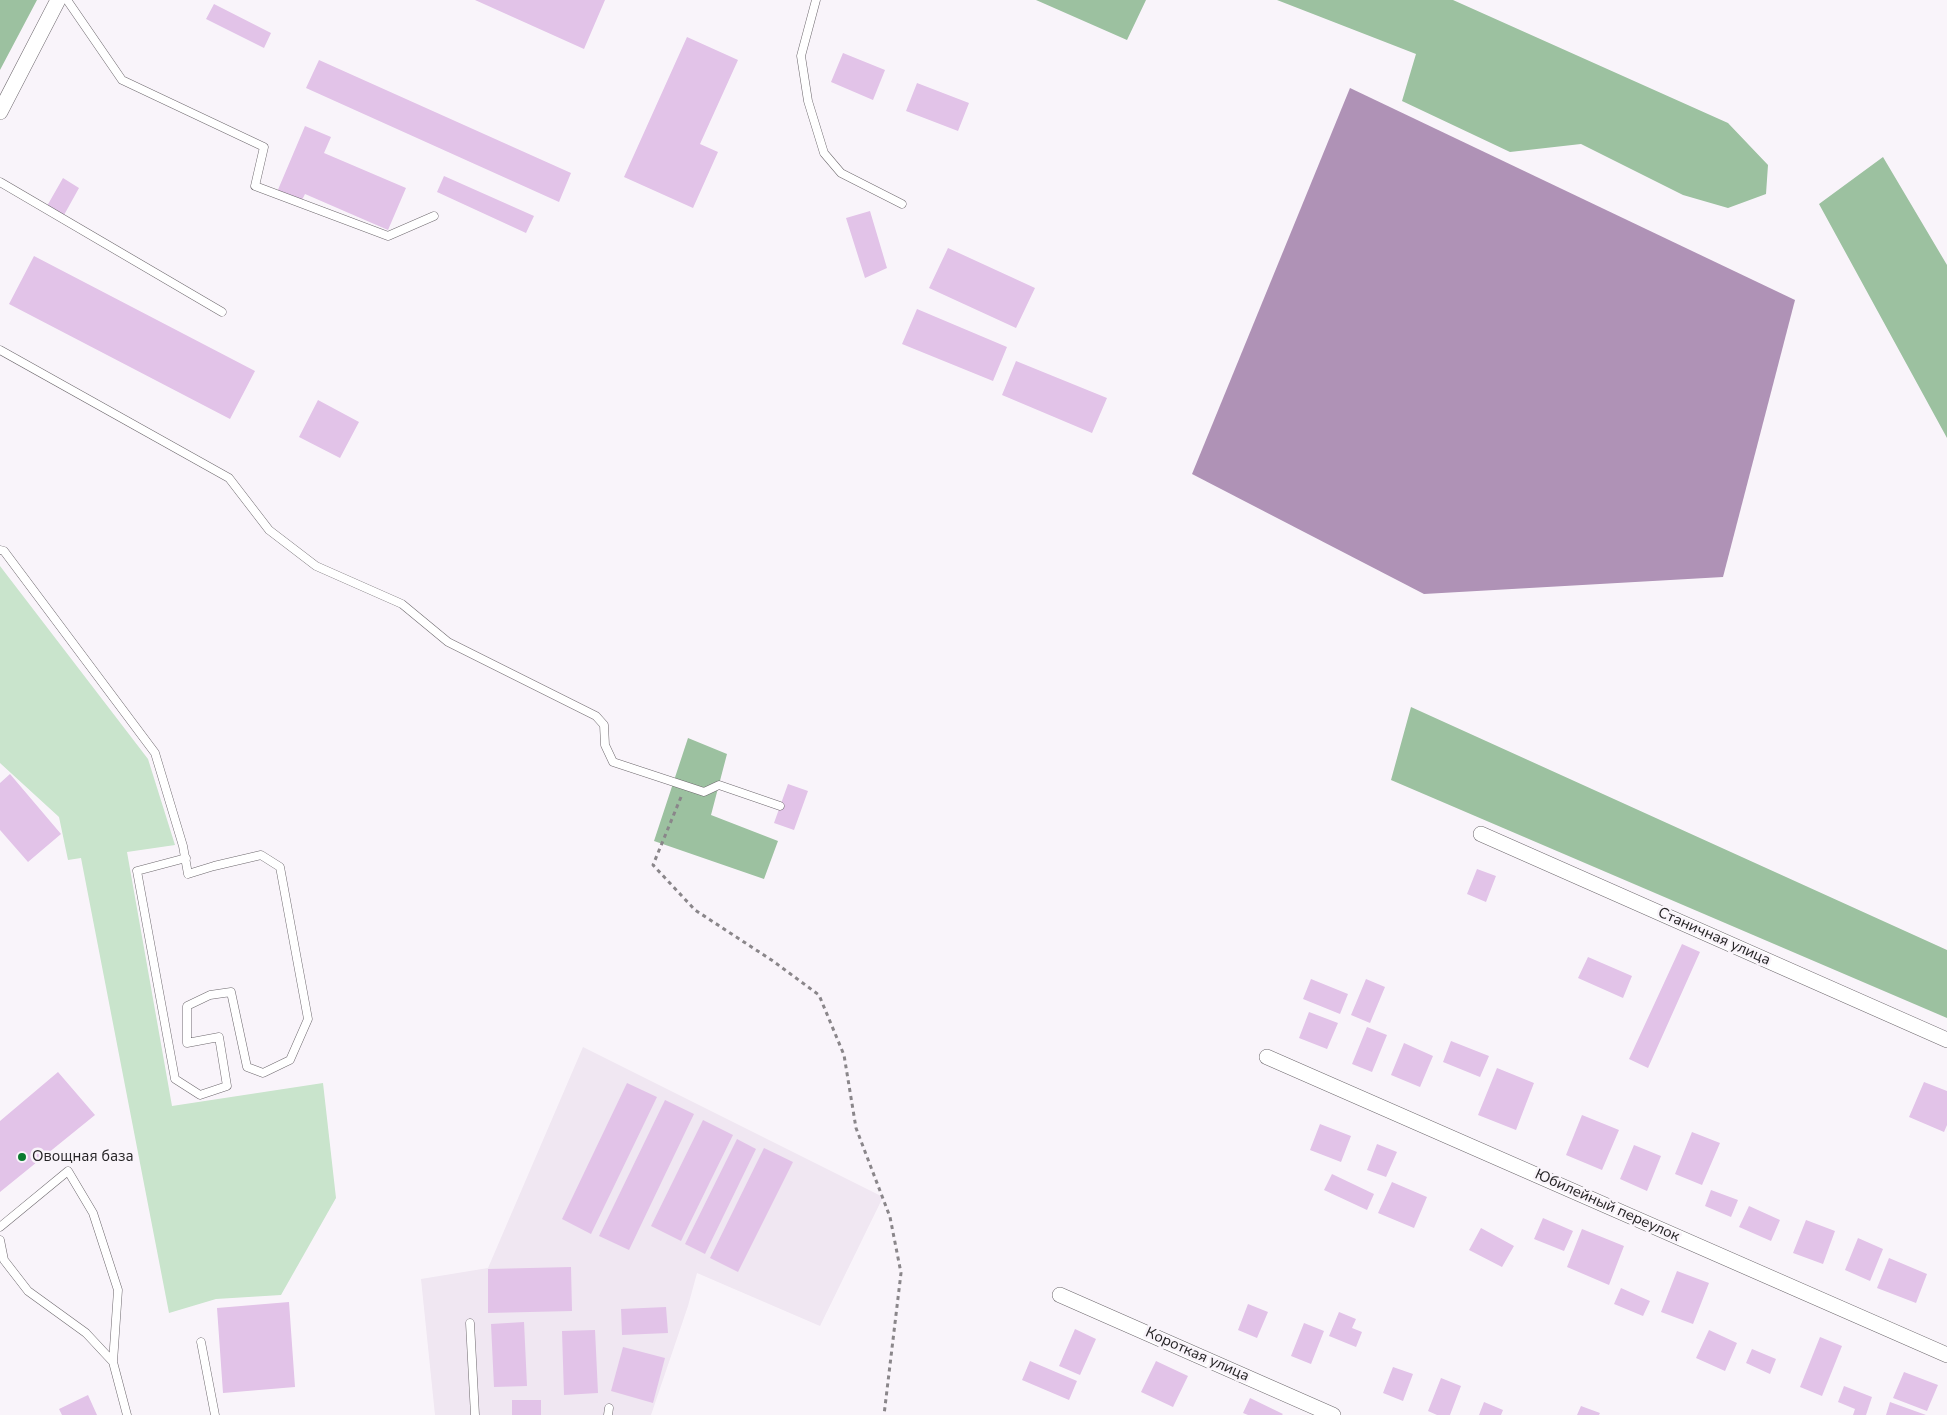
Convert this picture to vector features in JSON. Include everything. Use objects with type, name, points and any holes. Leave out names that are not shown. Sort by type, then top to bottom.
[{"type":"street","points":[[0,112],[58,0]]},
{"type":"street","name":"Станичная улица","points":[[1481,834],[1947,1040]]},
{"type":"street","name":"Юбилейный переулок","points":[[1267,1057],[1947,1355]]},
{"type":"street","name":"Короткая улица","points":[[1060,1296],[1333,1415]]},
{"type":"lane","points":[[67,0],[122,80],[264,147],[255,186],[388,236],[434,216]]},
{"type":"lane","points":[[816,0],[801,56],[808,101],[824,152],[840,173],[902,204]]},
{"type":"lane","points":[[0,182],[222,312]]},
{"type":"lane","points":[[0,350],[229,478],[269,530],[316,566],[402,604],[448,642],[596,716],[604,725],[605,745],[613,762],[704,792],[718,785],[780,806]]},
{"type":"lane","points":[[0,550],[4,551],[155,752],[186,858],[188,874],[261,855],[280,867],[308,1019],[290,1060],[263,1073],[247,1067],[231,992],[210,995],[187,1006],[187,1043],[219,1037],[227,1086],[200,1095],[175,1079],[137,871],[186,858]]},
{"type":"lane","points":[[0,1227],[68,1171],[93,1213],[118,1290],[113,1362],[127,1415]]},
{"type":"lane","points":[[0,1240],[4,1260],[28,1292],[86,1333],[113,1362]]},
{"type":"lane","points":[[470,1323],[475,1415]]},
{"type":"lane","points":[[201,1342],[215,1415]]},
{"type":"path","points":[[684,786],[654,865],[695,910],[772,961],[819,996],[844,1055],[856,1128],[890,1217],[901,1273],[884,1415]]},
{"type":"shaded area","points":[[1350,88],[1795,300],[1723,577],[1424,594],[1192,474]]},
{"type":"shaded area","points":[[583,1047],[883,1197],[820,1326],[697,1273],[688,1306],[651,1415],[435,1415],[421,1279],[488,1268]]},
{"type":"green space","points":[[0,0],[37,0],[0,70]]},
{"type":"green space","points":[[1036,0],[1146,0],[1127,40]]},
{"type":"green space","points":[[1277,0],[1453,0],[1728,123],[1768,165],[1766,194],[1728,208],[1683,195],[1581,144],[1510,152],[1402,101],[1416,54]]},
{"type":"green space","points":[[1883,157],[1947,265],[1947,438],[1819,204]]},
{"type":"green space","points":[[0,566],[148,759],[175,845],[127,852],[172,1106],[323,1083],[336,1198],[281,1295],[216,1299],[169,1313],[81,858],[68,860],[59,817],[0,763]]},
{"type":"green space","points":[[1411,707],[1947,950],[1947,1018],[1391,780]]},
{"type":"green space","points":[[688,738],[727,754],[711,815],[778,841],[764,879],[654,841]]},
{"type":"building","points":[[475,0],[605,0],[584,49]]},
{"type":"building","points":[[214,4],[271,33],[264,48],[206,19]]},
{"type":"building","points":[[687,37],[738,60],[700,144],[718,152],[693,208],[624,177]]},
{"type":"building","points":[[843,53],[885,70],[873,100],[831,82]]},
{"type":"building","points":[[319,60],[571,173],[559,202],[306,88]]},
{"type":"building","points":[[917,83],[969,103],[958,131],[906,111]]},
{"type":"building","points":[[305,126],[331,137],[324,153],[406,188],[388,230],[305,194],[301,202],[277,192]]},
{"type":"building","points":[[444,176],[534,216],[526,233],[437,192]]},
{"type":"building","points":[[63,178],[79,188],[64,215],[47,206]]},
{"type":"building","points":[[870,211],[887,268],[865,278],[846,218]]},
{"type":"building","points":[[948,248],[1035,288],[1016,328],[929,288]]},
{"type":"building","points":[[34,256],[255,371],[230,419],[9,304]]},
{"type":"building","points":[[917,309],[1007,347],[993,381],[902,344]]},
{"type":"building","points":[[1016,361],[1107,398],[1092,433],[1002,395]]},
{"type":"building","points":[[318,400],[359,422],[340,458],[299,437]]},
{"type":"building","points":[[10,774],[61,834],[28,862],[0,830],[0,783]]},
{"type":"building","points":[[788,784],[808,791],[794,830],[774,823]]},
{"type":"building","points":[[1477,869],[1496,876],[1486,902],[1467,894]]},
{"type":"building","points":[[1682,944],[1700,952],[1648,1068],[1629,1059]]},
{"type":"building","points":[[1588,957],[1632,976],[1623,998],[1578,978]]},
{"type":"building","points":[[1311,979],[1348,994],[1340,1014],[1303,999]]},
{"type":"building","points":[[1366,979],[1385,987],[1370,1023],[1351,1015]]},
{"type":"building","points":[[1309,1012],[1338,1023],[1327,1049],[1299,1038]]},
{"type":"building","points":[[1367,1027],[1387,1035],[1372,1072],[1352,1064]]},
{"type":"building","points":[[1451,1041],[1489,1056],[1480,1077],[1443,1062]]},
{"type":"building","points":[[1404,1043],[1433,1056],[1420,1087],[1391,1075]]},
{"type":"building","points":[[1497,1068],[1534,1083],[1516,1130],[1478,1115]]},
{"type":"building","name":"Овощная база","points":[[58,1072],[95,1115],[0,1192],[0,1121]]},
{"type":"building","points":[[1924,1082],[1947,1091],[1947,1125],[1944,1132],[1909,1117]]},
{"type":"building","points":[[627,1083],[657,1097],[591,1234],[562,1219]]},
{"type":"building","points":[[665,1100],[694,1114],[629,1250],[599,1236]]},
{"type":"building","points":[[1582,1115],[1619,1130],[1602,1170],[1566,1155]]},
{"type":"building","points":[[703,1120],[733,1135],[681,1241],[651,1226]]},
{"type":"building","points":[[1320,1124],[1351,1136],[1341,1162],[1310,1150]]},
{"type":"building","points":[[1692,1132],[1720,1143],[1702,1185],[1675,1174]]},
{"type":"building","points":[[737,1139],[756,1149],[705,1254],[685,1244]]},
{"type":"building","points":[[1377,1144],[1397,1152],[1386,1177],[1367,1170]]},
{"type":"building","points":[[1634,1145],[1661,1156],[1647,1191],[1620,1179]]},
{"type":"building","points":[[764,1148],[793,1162],[738,1272],[710,1258]]},
{"type":"building","points":[[1332,1174],[1374,1194],[1367,1210],[1324,1190]]},
{"type":"building","points":[[1392,1182],[1427,1197],[1414,1228],[1378,1213]]},
{"type":"building","points":[[1711,1190],[1738,1200],[1731,1217],[1705,1206]]},
{"type":"building","points":[[1749,1206],[1780,1220],[1771,1241],[1739,1227]]},
{"type":"building","points":[[1543,1218],[1573,1231],[1564,1251],[1534,1239]]},
{"type":"building","points":[[1806,1220],[1835,1231],[1823,1264],[1793,1253]]},
{"type":"building","points":[[1481,1228],[1514,1246],[1502,1267],[1469,1250]]},
{"type":"building","points":[[1582,1229],[1624,1246],[1609,1285],[1567,1267]]},
{"type":"building","points":[[1858,1238],[1883,1249],[1870,1281],[1845,1270]]},
{"type":"building","points":[[1889,1258],[1927,1274],[1916,1303],[1877,1288]]},
{"type":"building","points":[[571,1267],[572,1311],[488,1313],[488,1269]]},
{"type":"building","points":[[1677,1271],[1709,1283],[1693,1324],[1661,1312]]},
{"type":"building","points":[[1621,1288],[1650,1301],[1643,1316],[1614,1304]]},
{"type":"building","points":[[289,1302],[295,1387],[223,1393],[217,1308]]},
{"type":"building","points":[[1248,1304],[1268,1312],[1257,1338],[1238,1330]]},
{"type":"building","points":[[666,1307],[668,1333],[622,1335],[621,1309]]},
{"type":"building","points":[[1339,1312],[1356,1319],[1352,1328],[1362,1332],[1356,1347],[1329,1336]]},
{"type":"building","points":[[524,1322],[527,1386],[494,1387],[491,1324]]},
{"type":"building","points":[[1304,1323],[1324,1331],[1311,1364],[1291,1356]]},
{"type":"building","points":[[1075,1329],[1096,1339],[1080,1375],[1059,1366]]},
{"type":"building","points":[[595,1330],[598,1393],[564,1395],[562,1331]]},
{"type":"building","points":[[1709,1330],[1737,1343],[1725,1371],[1696,1358]]},
{"type":"building","points":[[1820,1337],[1842,1346],[1822,1396],[1800,1387]]},
{"type":"building","points":[[623,1347],[665,1358],[653,1403],[611,1391]]},
{"type":"building","points":[[1752,1349],[1776,1359],[1770,1374],[1746,1363]]},
{"type":"building","points":[[1030,1361],[1077,1381],[1069,1400],[1022,1380]]},
{"type":"building","points":[[1156,1361],[1188,1376],[1173,1407],[1141,1392]]},
{"type":"building","points":[[1393,1367],[1413,1374],[1403,1401],[1383,1393]]},
{"type":"building","points":[[1904,1372],[1938,1385],[1927,1411],[1893,1398]]},
{"type":"building","points":[[1441,1378],[1461,1386],[1450,1415],[1437,1415],[1428,1411]]},
{"type":"building","points":[[1844,1386],[1872,1397],[1866,1415],[1853,1415],[1855,1409],[1838,1402]]},
{"type":"building","points":[[88,1395],[97,1415],[62,1415],[59,1409]]},
{"type":"building","points":[[1250,1398],[1283,1414],[1248,1415],[1243,1413]]},
{"type":"building","points":[[512,1400],[541,1400],[541,1415],[512,1415]]},
{"type":"building","points":[[1484,1402],[1503,1410],[1501,1415],[1479,1415]]},
{"type":"building","points":[[1890,1402],[1926,1415],[1886,1415]]},
{"type":"building","points":[[1581,1406],[1600,1413],[1599,1415],[1577,1415]]},
{"type":"place","name":"Овощная база","points":[[22,1157]]}]
